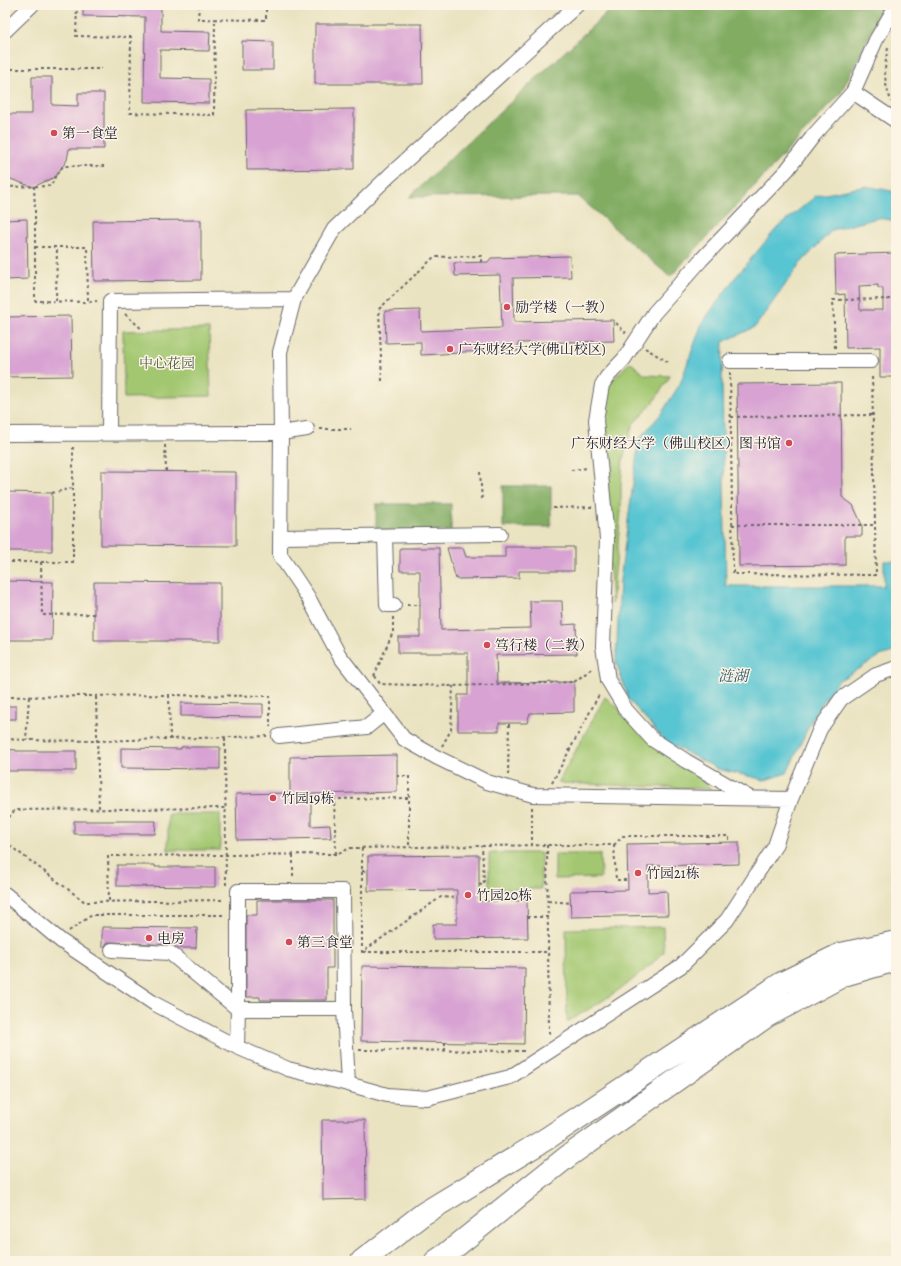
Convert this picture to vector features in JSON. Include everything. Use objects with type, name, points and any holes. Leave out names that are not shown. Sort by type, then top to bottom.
[{"type":"highway","points":[[362,1261],[423,1214],[546,1139],[782,983],[842,954],[896,942]]},
{"type":"highway","points":[[441,1258],[567,1157],[767,1016],[844,975],[896,960]]},
{"type":"street","points":[[5,31],[32,5]]},
{"type":"street","points":[[577,5],[390,175],[334,229],[294,299],[280,352],[280,555],[308,597],[339,655],[383,714],[404,739],[436,757],[487,782],[533,795],[791,799]]},
{"type":"street","points":[[751,798],[686,761],[652,739],[626,710],[608,680],[603,646],[607,538],[596,420],[602,385],[607,377],[624,359],[659,307],[701,260],[787,170],[814,135],[853,92],[876,40],[896,6]]},
{"type":"street","points":[[853,92],[896,121]]},
{"type":"street","points":[[109,433],[110,301],[294,299]]},
{"type":"street","points":[[730,361],[871,361]]},
{"type":"street","points":[[5,434],[281,434],[307,430]]},
{"type":"street","points":[[280,537],[500,534]]},
{"type":"street","points":[[386,536],[387,605],[394,605]]},
{"type":"street","points":[[5,894],[59,939],[155,1004],[237,1047],[288,1070],[387,1095],[427,1098],[510,1077],[681,966],[727,920],[774,846],[791,799],[820,729],[842,699],[876,675],[896,668]]},
{"type":"street","points":[[275,736],[367,727],[383,714]]},
{"type":"street","points":[[237,1047],[238,891],[343,891],[344,1009],[348,1084]]},
{"type":"street","points":[[112,950],[170,953],[238,1009],[344,1009]]},
{"type":"path","points":[[76,5],[76,36],[131,37],[130,114],[214,115],[215,19]]},
{"type":"path","points":[[199,5],[198,19],[266,20],[266,5]]},
{"type":"path","points":[[888,47],[884,64],[886,82],[892,103]]},
{"type":"path","points":[[5,69],[102,69]]},
{"type":"path","points":[[5,187],[51,186],[55,177],[63,166],[104,166]]},
{"type":"path","points":[[34,186],[35,301],[110,301],[143,330]]},
{"type":"path","points":[[35,247],[87,247],[88,302]]},
{"type":"path","points":[[56,301],[57,247]]},
{"type":"path","points":[[382,381],[379,309],[434,257],[481,256],[481,262]]},
{"type":"path","points":[[836,361],[833,300],[896,299]]},
{"type":"path","points":[[635,342],[668,362]]},
{"type":"path","points":[[730,361],[733,574],[876,575],[871,361]]},
{"type":"path","points":[[731,417],[872,415]]},
{"type":"path","points":[[307,430],[351,429]]},
{"type":"path","points":[[5,562],[74,562],[73,434]]},
{"type":"path","points":[[164,434],[166,471]]},
{"type":"path","points":[[571,470],[600,467]]},
{"type":"path","points":[[480,472],[482,500]]},
{"type":"path","points":[[52,493],[73,488]]},
{"type":"path","points":[[553,508],[604,507]]},
{"type":"path","points":[[732,525],[875,525]]},
{"type":"path","points":[[41,562],[42,615],[94,614]]},
{"type":"path","points":[[361,683],[375,676],[393,632],[394,605]]},
{"type":"path","points":[[375,676],[380,684],[453,686],[574,682],[605,659]]},
{"type":"path","points":[[554,776],[608,680]]},
{"type":"path","points":[[436,757],[452,730],[453,686]]},
{"type":"path","points":[[169,695],[170,739]]},
{"type":"path","points":[[5,697],[169,695],[270,696],[275,736],[97,740],[5,739]]},
{"type":"path","points":[[26,740],[29,697]]},
{"type":"path","points":[[96,697],[99,809]]},
{"type":"path","points":[[508,771],[509,723]]},
{"type":"path","points":[[224,738],[226,892]]},
{"type":"path","points":[[397,776],[409,776],[409,848]]},
{"type":"path","points":[[532,845],[533,795]]},
{"type":"path","points":[[311,801],[334,799],[409,798]]},
{"type":"path","points":[[334,799],[336,854]]},
{"type":"path","points":[[5,822],[15,810],[224,808]]},
{"type":"path","points":[[109,901],[108,856],[336,854],[351,848],[614,845],[623,836],[729,836],[729,842]]},
{"type":"path","points":[[5,842],[85,902],[226,900]]},
{"type":"path","points":[[346,1050],[550,1051],[547,845]]},
{"type":"path","points":[[614,845],[616,880],[628,880]]},
{"type":"path","points":[[479,885],[484,884],[482,846]]},
{"type":"path","points":[[362,848],[362,952]]},
{"type":"path","points":[[293,854],[294,891]]},
{"type":"path","points":[[362,871],[368,871]]},
{"type":"path","points":[[362,952],[441,897],[457,898]]},
{"type":"path","points":[[548,901],[570,902]]},
{"type":"path","points":[[59,939],[92,915],[238,915]]},
{"type":"path","points":[[528,917],[548,917]]},
{"type":"path","points":[[362,952],[548,952]]},
{"type":"path","points":[[445,1042],[445,1050]]},
{"type":"green space","points":[[615,5],[885,5],[840,94],[670,277],[578,196],[409,197]]},
{"type":"green space","name":"中心花园","points":[[209,329],[211,396],[124,398],[123,331]]},
{"type":"green space","points":[[630,362],[645,375],[670,376],[653,403],[633,424],[623,459],[621,511],[612,604],[601,424],[606,387]]},
{"type":"green space","points":[[503,486],[551,486],[551,527],[503,527]]},
{"type":"green space","points":[[376,504],[451,504],[451,531],[376,531]]},
{"type":"green space","points":[[605,697],[712,789],[558,783]]},
{"type":"green space","points":[[168,814],[220,814],[220,850],[168,850]]},
{"type":"green space","points":[[489,853],[541,853],[541,889],[489,889]]},
{"type":"green space","points":[[555,854],[600,854],[601,878],[555,879]]},
{"type":"green space","points":[[663,927],[664,952],[653,963],[630,982],[593,1007],[567,1022],[566,929]]},
{"type":"water","name":"涟湖","points":[[866,186],[896,192],[896,221],[878,218],[832,230],[800,264],[755,327],[723,342],[722,382],[726,586],[884,586],[884,561],[896,561],[896,651],[880,656],[838,681],[815,713],[787,773],[765,780],[718,769],[666,742],[629,700],[616,662],[620,580],[639,439],[661,414],[680,384],[702,323],[734,279],[777,228],[816,196]]},
{"type":"building","points":[[83,5],[161,5],[161,31],[210,32],[209,51],[160,50],[160,78],[209,79],[209,103],[144,102],[145,17],[83,16]]},
{"type":"building","points":[[315,24],[422,24],[423,84],[315,84]]},
{"type":"building","points":[[242,41],[273,42],[273,70],[242,70]]},
{"type":"building","name":"第一食堂","points":[[32,77],[52,77],[52,105],[78,106],[78,93],[104,93],[104,149],[69,149],[67,160],[55,177],[33,187],[5,177],[5,117],[9,114],[32,114]]},
{"type":"building","points":[[354,109],[354,169],[247,170],[246,110]]},
{"type":"building","points":[[27,219],[28,279],[5,280],[5,220]]},
{"type":"building","points":[[201,220],[201,280],[94,281],[93,221]]},
{"type":"building","points":[[896,253],[896,377],[880,377],[880,347],[846,348],[845,294],[836,295],[835,255]],"holes":[[[878,285],[878,288],[883,288],[883,310],[860,310],[859,286]]]},
{"type":"building","name":"励学楼（一教）","points":[[570,256],[571,277],[513,278],[514,322],[613,320],[614,341],[518,343],[518,351],[460,352],[421,355],[421,342],[386,343],[385,311],[420,310],[421,331],[502,328],[500,275],[455,276],[454,263],[488,262],[491,258]]},
{"type":"building","points":[[71,316],[72,376],[5,377],[5,317]]},
{"type":"building","name":"广东财经大学（佛山校区）图书馆","points":[[841,383],[842,497],[853,505],[862,525],[862,536],[845,536],[845,565],[739,566],[737,384]]},
{"type":"building","points":[[101,471],[236,472],[236,546],[101,545]]},
{"type":"building","points":[[5,492],[52,493],[52,551],[5,551]]},
{"type":"building","points":[[505,547],[574,547],[574,571],[519,571],[519,578],[456,579],[447,548],[463,548],[466,557],[505,557]]},
{"type":"building","name":"笃行楼（二教）","points":[[400,548],[439,548],[441,630],[531,628],[530,601],[562,601],[563,625],[576,624],[577,654],[496,655],[497,683],[574,682],[574,712],[530,713],[527,723],[499,723],[499,731],[458,731],[458,695],[468,695],[468,653],[398,653],[398,637],[420,637],[420,571],[400,571]]},
{"type":"building","points":[[5,581],[53,582],[52,640],[5,640]]},
{"type":"building","points":[[94,582],[220,583],[220,641],[94,641]]},
{"type":"building","points":[[181,703],[263,704],[263,717],[181,716]]},
{"type":"building","points":[[5,706],[16,706],[16,719],[5,719]]},
{"type":"building","points":[[181,747],[220,747],[220,769],[121,768],[121,748],[181,749]]},
{"type":"building","points":[[5,749],[16,751],[76,751],[76,771],[5,771]]},
{"type":"building","name":"竹园19栋","points":[[397,755],[397,792],[311,794],[311,826],[330,825],[331,838],[237,840],[236,794],[290,793],[290,757]]},
{"type":"building","points":[[74,821],[156,821],[155,834],[74,834]]},
{"type":"building","name":"竹园21栋","points":[[739,842],[739,864],[648,866],[648,892],[667,891],[668,915],[571,917],[570,891],[628,890],[627,844]]},
{"type":"building","name":"竹园20栋","points":[[479,855],[479,901],[527,901],[528,938],[433,939],[433,924],[457,924],[457,890],[368,891],[368,856]]},
{"type":"building","points":[[117,865],[155,865],[155,867],[215,867],[215,887],[117,886]]},
{"type":"building","name":"第三食堂","points":[[257,900],[333,900],[333,968],[327,968],[327,1000],[260,1000],[260,997],[246,997],[246,915],[257,915]]},
{"type":"building","name":"电房","points":[[102,927],[197,928],[196,948],[177,948],[170,945],[112,942],[108,942],[104,947],[102,947]]},
{"type":"building","points":[[362,966],[525,968],[524,1044],[361,1041]]},
{"type":"building","points":[[322,1120],[365,1120],[366,1199],[323,1200]]},
{"type":"place","name":"第一食堂","points":[[54,133]]},
{"type":"place","name":"励学楼（一教）","points":[[507,307]]},
{"type":"place","name":"广东财经大学(佛山校区)","points":[[450,349]]},
{"type":"place","name":"广东财经大学（佛山校区）图书馆","points":[[789,443]]},
{"type":"place","name":"笃行楼（二教）","points":[[487,645]]},
{"type":"place","name":"竹园19栋","points":[[273,798]]},
{"type":"place","name":"竹园21栋","points":[[638,873]]},
{"type":"place","name":"竹园20栋","points":[[468,895]]},
{"type":"place","name":"电房","points":[[149,938]]},
{"type":"place","name":"第三食堂","points":[[289,942]]}]
